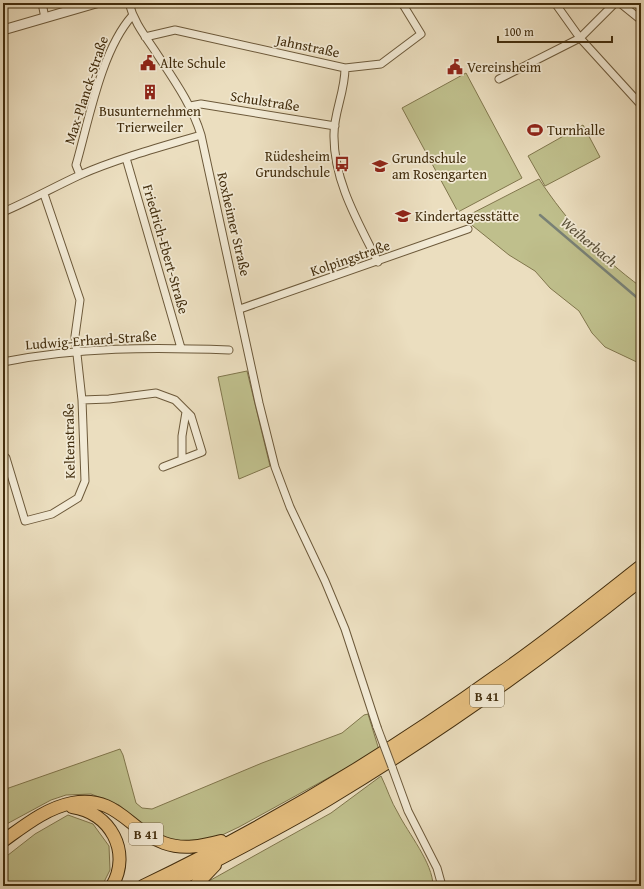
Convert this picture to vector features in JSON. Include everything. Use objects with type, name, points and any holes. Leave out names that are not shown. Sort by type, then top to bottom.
[{"type":"highway","name":"B 41","points":[[143,886],[242,836],[339,780],[430,722],[564,627],[641,566]]},
{"type":"highway","name":"B 41","points":[[167,886],[224,857],[325,801],[440,729],[570,636],[641,580]]},
{"type":"highway","name":"B 41","points":[[57,808],[80,802],[103,805],[124,815],[151,837],[165,843],[181,847],[201,846],[242,836]]},
{"type":"highway","name":"B 41","points":[[57,808],[72,807],[87,810],[101,818],[111,830],[118,844],[120,859],[117,874],[112,886]]},
{"type":"highway","points":[[3,841],[36,818],[57,808]]},
{"type":"highway","name":"B 41","points":[[195,886],[224,857]]},
{"type":"street","points":[[42,3],[45,18]]},
{"type":"street","points":[[3,30],[96,3]]},
{"type":"street","name":"Roxheimer Straße","points":[[129,3],[132,16],[190,106],[201,135],[240,309],[258,403],[275,467],[290,507],[325,581],[345,629],[377,727],[408,811],[437,868],[442,886]]},
{"type":"street","name":"Jahnstraße","points":[[145,37],[175,30],[345,68],[381,64],[421,34],[402,3]]},
{"type":"street","points":[[555,3],[580,38],[641,105]]},
{"type":"street","points":[[499,79],[580,38],[620,3],[641,20]]},
{"type":"street","name":"Max-Planck-Straße","points":[[80,175],[76,165],[100,80],[116,39],[132,16]]},
{"type":"street","points":[[345,68],[345,83],[335,126],[335,160],[351,206],[378,262]]},
{"type":"street","name":"Schulstraße","points":[[190,106],[201,104],[335,126]]},
{"type":"street","points":[[3,212],[44,194],[80,175],[126,158],[201,135]]},
{"type":"street","name":"Friedrich-Ebert-Straße","points":[[126,158],[181,348]]},
{"type":"street","name":"Keltenstraße","points":[[3,455],[6,458],[25,521],[52,514],[78,498],[85,481],[82,400],[75,336],[80,300],[44,194]]},
{"type":"street","name":"Kolpingstraße","points":[[240,309],[378,262],[468,229]]},
{"type":"street","name":"Ludwig-Erhard-Straße","points":[[3,362],[76,351],[128,348],[229,350]]},
{"type":"street","points":[[82,400],[109,399],[156,393],[175,400],[191,416],[202,452],[163,467]]},
{"type":"street","points":[[182,459],[182,436],[186,412]]},
{"type":"green space","points":[[466,73],[522,178],[458,212],[402,108]]},
{"type":"green space","points":[[583,125],[600,157],[545,186],[528,156]]},
{"type":"green space","points":[[539,179],[561,210],[585,238],[611,263],[641,287],[641,364],[605,347],[592,333],[579,311],[550,288],[535,271],[509,255],[463,218]]},
{"type":"green space","points":[[247,371],[270,466],[239,479],[218,377]]},
{"type":"green space","points":[[368,714],[379,750],[220,836],[188,843],[162,838],[140,823],[119,805],[91,794],[66,795],[51,800],[3,826],[3,790],[120,749],[136,803],[142,808],[152,809],[262,763],[342,733],[364,715]]},
{"type":"green space","points":[[381,776],[402,821],[425,858],[432,877],[433,886],[206,886],[209,881],[331,813]]},
{"type":"green space","points":[[68,815],[93,824],[109,846],[110,870],[102,886],[3,886],[3,859],[35,834]]},
{"type":"waterway","name":"Weiherbach","points":[[540,215],[641,301]]},
{"type":"place","name":"Alte Schule","points":[[148,63]]},
{"type":"place","name":"Vereinsheim","points":[[455,67]]},
{"type":"place","name":"Busunternehmen Trierweiler","points":[[150,92]]},
{"type":"place","name":"Turnhalle","points":[[535,130]]},
{"type":"place","name":"Rüdesheim Grundschule","points":[[342,164]]},
{"type":"place","name":"Grundschule am Rosengarten","points":[[380,166]]},
{"type":"place","name":"Kindertagesstätte","points":[[403,216]]}]
